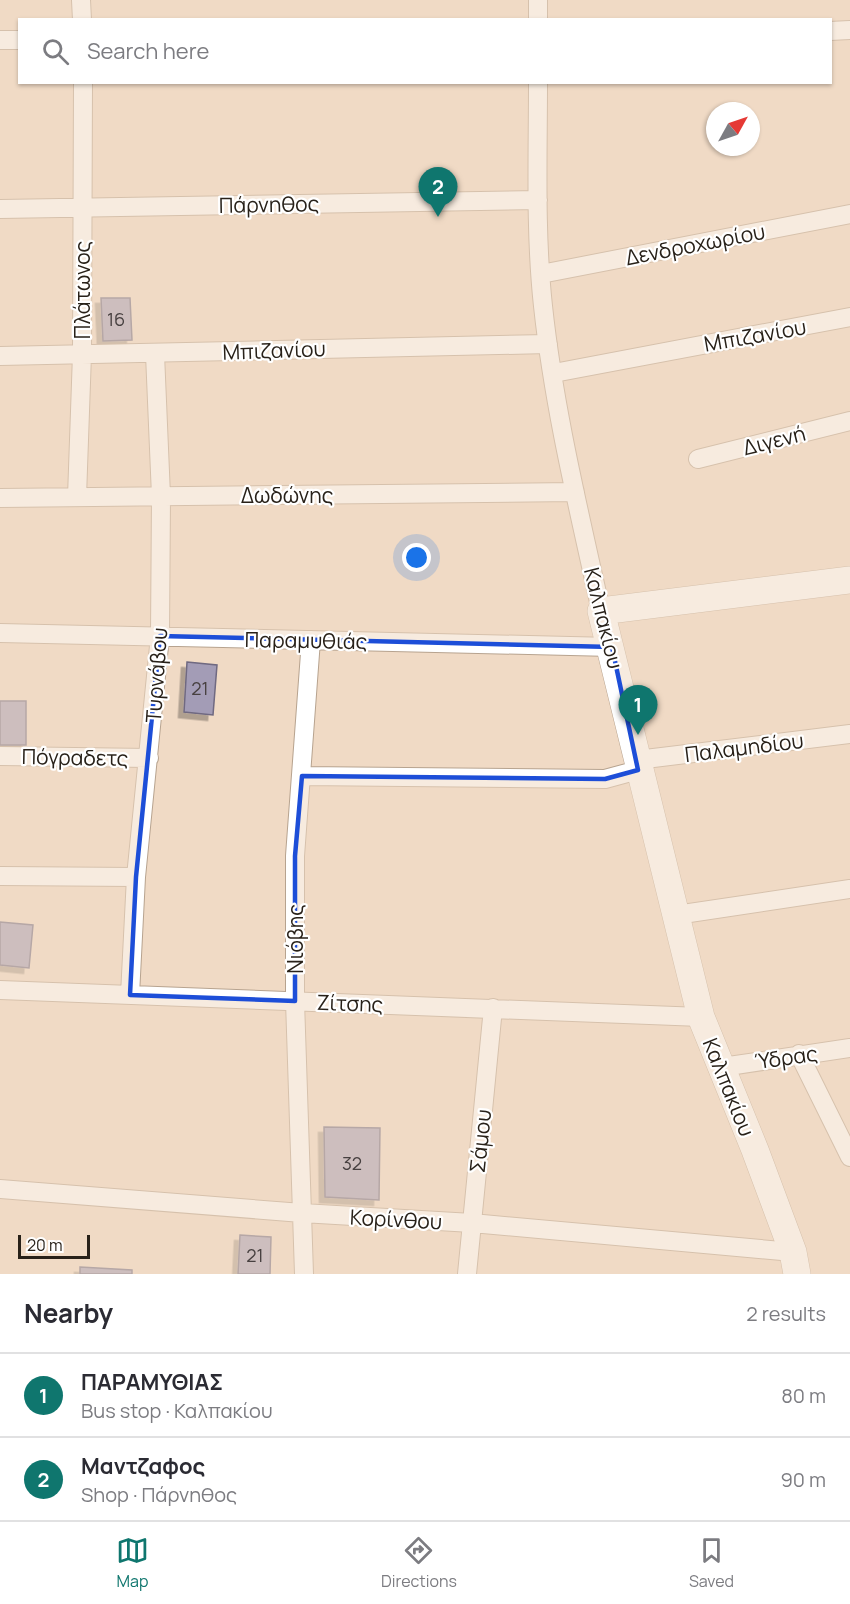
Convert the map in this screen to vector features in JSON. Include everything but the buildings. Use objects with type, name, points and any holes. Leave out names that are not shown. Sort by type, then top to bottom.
[{"type":"street","points":[[81,0],[82,18]]},
{"type":"street","points":[[538,0],[538,18]]},
{"type":"street","points":[[832,31],[850,30]]},
{"type":"street","points":[[0,40],[18,40]]},
{"type":"street","name":"Πλάτωνος","points":[[77,497],[82,354],[83,84]]},
{"type":"street","name":"Καλπακίου","points":[[538,84],[538,200],[541,274],[548,344],[575,492],[638,765],[700,1017],[722,1067],[795,1263]]},
{"type":"street","name":"Πάρνηθος","points":[[0,209],[538,200]]},
{"type":"street","name":"Δενδροχωρίου","points":[[541,274],[850,214]]},
{"type":"street","name":"Μπιζανίου","points":[[554,373],[850,317]]},
{"type":"street","name":"Μπιζανίου","points":[[0,356],[548,344]]},
{"type":"street","name":"Τυρνάβου","points":[[130,995],[136,877],[160,636],[161,496],[155,354]]},
{"type":"street","name":"Διγενή","points":[[698,459],[850,421]]},
{"type":"street","name":"Δωδώνης","points":[[0,498],[575,492]]},
{"type":"street","points":[[602,611],[850,580]]},
{"type":"street","name":"Παραμυθιάς","points":[[0,633],[612,647]]},
{"type":"street","name":"Νιόβης","points":[[304,1274],[295,1001],[296,856],[311,640]]},
{"type":"street","name":"Παλαμηδίου","points":[[302,776],[605,779],[638,765],[850,734]]},
{"type":"street","name":"Πόγραδετς","points":[[0,756],[149,758]]},
{"type":"street","points":[[0,876],[136,877]]},
{"type":"street","points":[[676,915],[850,889]]},
{"type":"street","name":"Ζίτσης","points":[[0,990],[700,1017]]},
{"type":"street","name":"Σάμου","points":[[467,1274],[493,1008]]},
{"type":"street","name":"Ύδρας","points":[[722,1067],[850,1048]]},
{"type":"street","points":[[800,1054],[850,1157]]},
{"type":"street","name":"Κορίνθου","points":[[0,1189],[302,1214],[472,1223],[795,1263]]},
{"type":"highlighted area","points":[[160,636],[612,647],[638,770],[605,779],[302,776],[295,856],[295,1001],[130,995],[136,877]]},
{"type":"place","name":"Μαντζαφος","points":[[438,217]]},
{"type":"place","name":"ΠΑΡΑΜΥΘΙΑΣ","points":[[638,735]]}]
